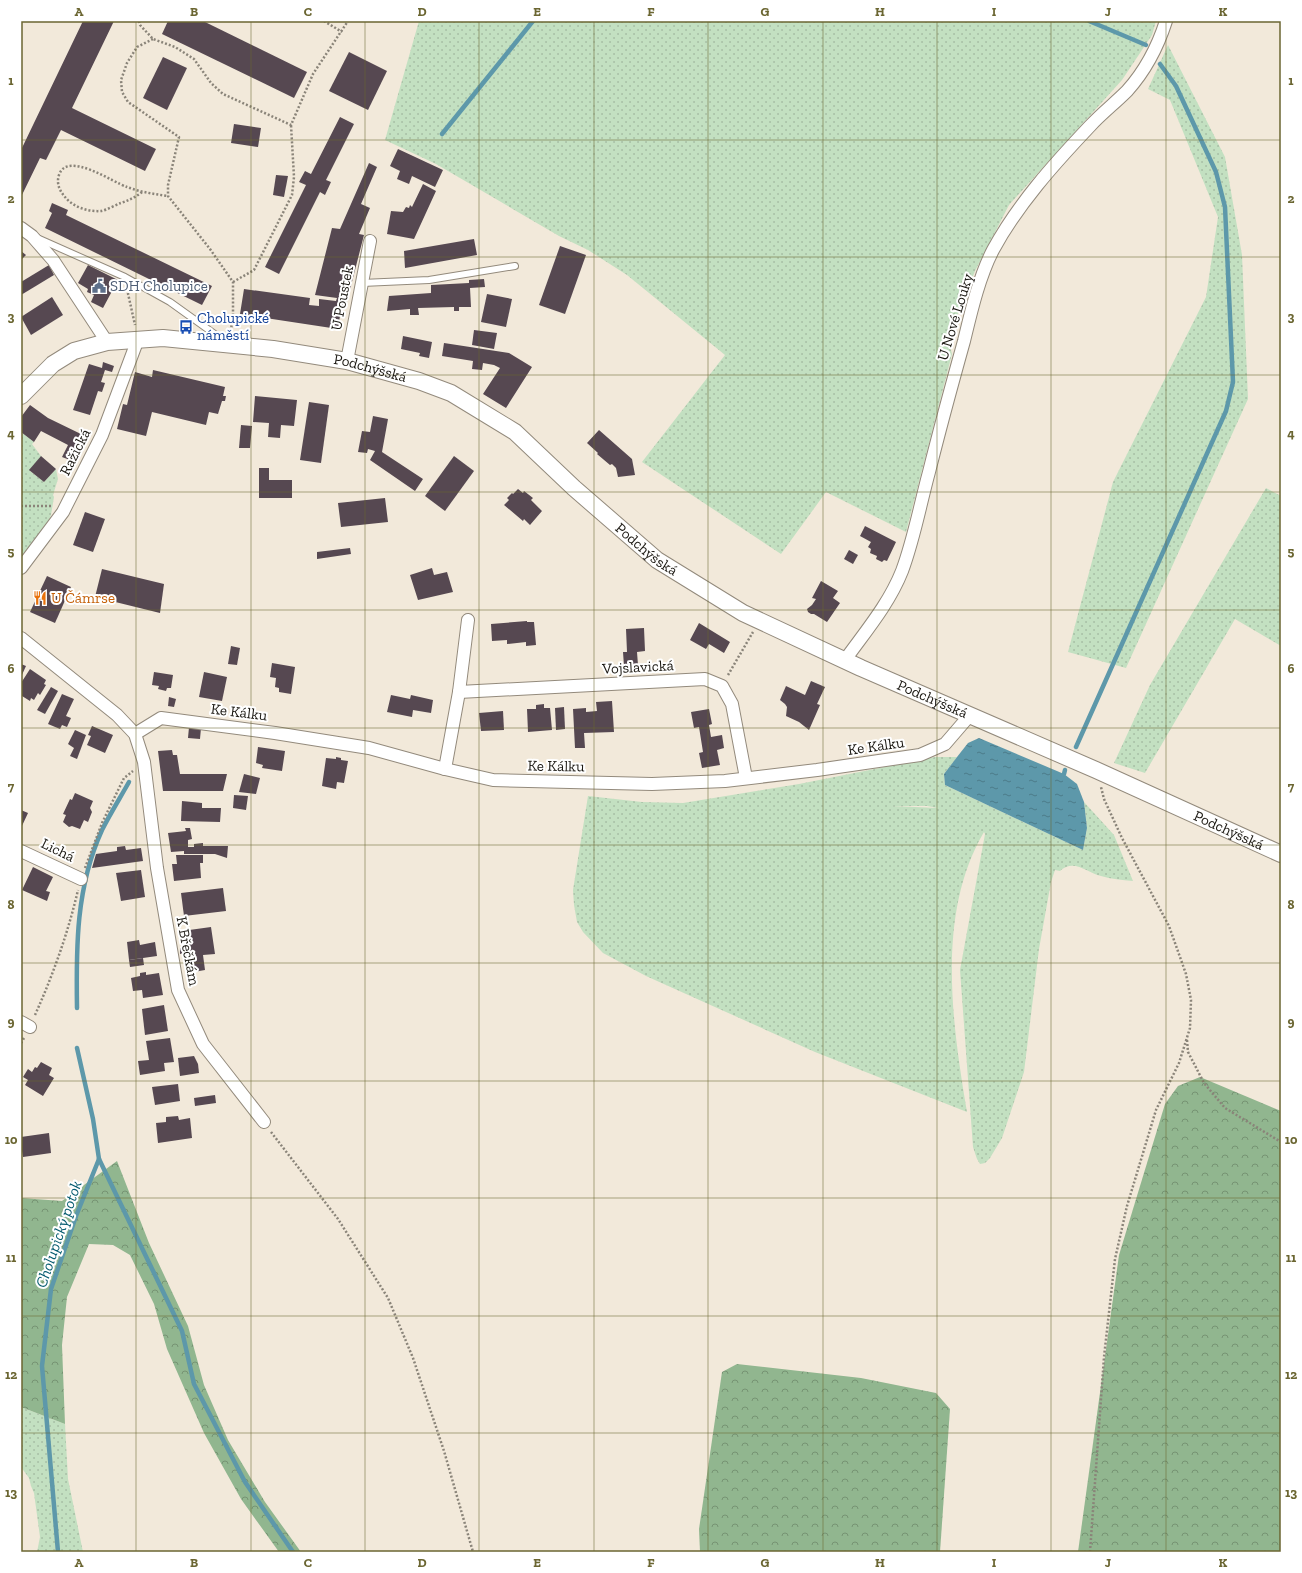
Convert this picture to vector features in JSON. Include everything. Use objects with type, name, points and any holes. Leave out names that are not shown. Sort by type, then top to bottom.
[{"type":"street","name":"U Nové Louky","points":[[845,660],[890,595],[901,572],[911,543],[967,327],[992,252],[1009,223],[1027,197],[1091,125],[1127,90],[1148,62],[1162,35],[1166,21]]},
{"type":"street","points":[[21,228],[32,236],[54,260],[107,342]]},
{"type":"street","name":"U Poustek","points":[[347,361],[370,240]]},
{"type":"street","name":"Podchýšská","points":[[21,396],[52,364],[74,351],[107,342],[162,338],[228,343],[347,361],[419,381],[451,393],[515,432],[574,488],[657,560],[743,613],[1281,854]]},
{"type":"street","name":"Ražická","points":[[21,568],[65,508],[102,435],[138,339]]},
{"type":"street","points":[[445,769],[459,692],[468,620]]},
{"type":"street","points":[[21,638],[118,715],[135,734],[144,762]]},
{"type":"street","name":"Vojslavická","points":[[459,692],[706,679],[722,686]]},
{"type":"street","points":[[722,686],[732,704],[746,778]]},
{"type":"street","name":"Ke Kálku","points":[[135,734],[162,718],[276,733],[369,748],[445,769],[493,780],[652,784],[746,778],[920,756],[945,744],[970,715]]},
{"type":"street","name":"K Břečkám","points":[[144,762],[157,868],[178,990],[203,1044],[264,1122]]},
{"type":"street","name":"Lichá","points":[[21,851],[81,879]]},
{"type":"lane","points":[[32,236],[125,277],[170,302],[228,343]]},
{"type":"lane","points":[[362,283],[429,280],[515,266]]},
{"type":"path","points":[[139,21],[140,25],[153,39],[175,47],[194,59],[210,83],[223,94],[291,125]]},
{"type":"path","points":[[324,21],[342,32]]},
{"type":"path","points":[[233,282],[254,270],[292,195],[294,177],[291,125],[313,74],[348,21]]},
{"type":"path","points":[[153,39],[137,47],[127,63],[121,80],[122,92],[128,102],[179,137],[168,185],[168,196],[210,249],[233,282],[233,314],[228,343]]},
{"type":"path","points":[[142,192],[136,197],[102,211],[84,209],[69,202],[60,191],[58,182],[59,173],[66,168],[77,166],[86,168],[126,187],[142,192],[168,196]]},
{"type":"path","points":[[125,277],[138,339]]},
{"type":"path","points":[[21,506],[47,505],[65,508]]},
{"type":"path","points":[[722,686],[760,621]]},
{"type":"path","points":[[21,1042],[25,1024],[46,990],[71,920],[88,857],[102,823],[124,778],[144,762]]},
{"type":"path","points":[[1090,1552],[1104,1357],[1115,1259],[1127,1206],[1156,1110],[1179,1063],[1190,1028],[1191,1000],[1186,974],[1169,926],[1104,799],[1096,770]]},
{"type":"path","points":[[1187,1037],[1188,1052],[1204,1083],[1225,1108],[1281,1142]]},
{"type":"path","points":[[264,1122],[338,1219],[388,1298],[413,1358],[444,1451],[473,1552]]},
{"type":"green space","points":[[419,21],[1156,21],[1152,35],[1122,80],[1009,205],[975,271],[948,339],[952,354],[906,532],[826,492],[781,554],[642,462],[725,355],[627,275],[588,250],[559,236],[436,164],[385,140]]},
{"type":"green space","points":[[1168,45],[1225,157],[1242,255],[1248,399],[1126,668],[1068,652],[1113,482],[1206,297],[1218,217],[1170,100],[1148,89]]},
{"type":"green space","points":[[21,432],[34,442],[32,444],[41,456],[30,471],[44,482],[56,469],[58,479],[53,495],[51,515],[47,525],[21,557]]},
{"type":"green space","points":[[1266,488],[1281,496],[1281,646],[1235,619],[1145,773],[1114,763],[1150,685]]},
{"type":"green space","points":[[935,757],[957,757],[944,774],[945,785],[1083,850],[1087,828],[1084,802],[1114,835],[1133,881],[1105,877],[1075,866],[1065,867],[1060,871],[1055,870],[1051,882],[1039,949],[1024,1072],[1002,1138],[990,1158],[985,1163],[980,1164],[973,1147],[960,970],[985,834],[984,832],[969,864],[959,897],[954,933],[952,969],[953,1006],[961,1078],[967,1112],[815,1052],[646,976],[603,953],[583,932],[577,922],[573,890],[588,796],[642,802],[683,803],[799,784]],"holes":[[[892,806],[927,806],[938,808]]]},
{"type":"green space","points":[[1200,1077],[1281,1111],[1281,1552],[1078,1552],[1119,1255],[1165,1104],[1178,1086]]},
{"type":"green space","points":[[117,1161],[149,1243],[188,1326],[204,1385],[228,1440],[265,1502],[301,1552],[279,1552],[241,1499],[204,1433],[167,1349],[154,1304],[130,1255],[113,1245],[89,1244],[67,1297],[62,1345],[65,1424],[21,1407],[21,1198],[62,1201]]},
{"type":"green space","points":[[737,1364],[861,1378],[936,1393],[950,1409],[940,1552],[700,1552],[699,1529],[722,1372]]},
{"type":"green space","points":[[21,1407],[65,1424],[68,1479],[83,1552],[37,1552],[40,1537],[34,1493],[29,1478],[21,1467]]},
{"type":"water","points":[[979,738],[1064,774],[1077,784],[1084,802],[1087,828],[1083,850],[945,785],[944,774],[968,743]]},
{"type":"building","points":[[83,21],[114,21],[72,108],[156,149],[145,171],[61,130],[46,160],[40,158],[21,197],[21,150]]},
{"type":"building","points":[[168,21],[203,21],[307,72],[294,98],[162,34]]},
{"type":"building","points":[[349,52],[387,71],[368,110],[329,91]]},
{"type":"building","points":[[163,57],[187,68],[167,110],[143,98]]},
{"type":"building","points":[[340,117],[354,124],[326,180],[331,182],[325,195],[320,192],[279,274],[265,267],[306,185],[299,182],[305,171],[311,174]]},
{"type":"building","points":[[234,124],[261,128],[258,147],[231,143]]},
{"type":"building","points":[[398,149],[443,170],[435,187],[412,176],[409,184],[397,179],[400,171],[390,166]]},
{"type":"building","points":[[369,163],[377,167],[361,204],[370,208],[359,234],[364,235],[345,309],[341,309],[338,329],[240,314],[244,289],[310,298],[309,305],[319,306],[319,299],[336,301],[337,298],[315,295],[332,228],[340,229]]},
{"type":"building","points":[[276,175],[288,176],[284,197],[273,195]]},
{"type":"building","points":[[423,184],[436,191],[414,239],[387,234],[391,211],[403,212],[406,207],[409,208],[410,205],[412,207]]},
{"type":"building","points":[[52,203],[68,210],[66,215],[212,286],[202,305],[45,228],[52,213],[49,211]]},
{"type":"building","points":[[474,239],[477,255],[405,268],[404,251]]},
{"type":"building","points":[[560,246],[586,255],[565,314],[539,305]]},
{"type":"building","points":[[21,251],[26,255],[21,260]]},
{"type":"building","points":[[49,265],[54,275],[21,295],[21,282]]},
{"type":"building","name":"SDH Cholupice","points":[[88,265],[118,280],[103,308],[91,302],[94,295],[87,292],[88,289],[78,283]]},
{"type":"building","points":[[484,279],[485,287],[470,288],[471,307],[459,307],[459,311],[454,311],[454,307],[418,308],[419,315],[410,315],[410,309],[387,311],[389,296],[431,293],[431,285],[469,283],[469,280]]},
{"type":"building","points":[[487,294],[512,299],[506,327],[481,322]]},
{"type":"building","points":[[52,297],[63,315],[31,335],[21,317]]},
{"type":"building","points":[[474,330],[497,333],[494,349],[472,345]]},
{"type":"building","points":[[403,336],[432,342],[429,358],[419,356],[420,353],[401,349]]},
{"type":"building","points":[[444,343],[509,353],[532,367],[506,408],[483,394],[500,368],[483,363],[482,370],[472,369],[473,361],[442,356]]},
{"type":"building","points":[[103,362],[114,366],[112,372],[105,370],[101,382],[105,383],[102,392],[98,391],[90,415],[73,410],[89,364],[102,368]]},
{"type":"building","points":[[153,370],[225,387],[223,396],[226,396],[225,401],[222,401],[218,414],[209,412],[206,425],[152,412],[146,436],[117,429],[123,404],[127,405],[135,372],[152,377]]},
{"type":"building","points":[[255,396],[297,400],[294,426],[281,425],[280,438],[268,437],[269,423],[253,422]]},
{"type":"building","points":[[309,402],[329,405],[321,463],[300,460]]},
{"type":"building","points":[[30,405],[48,418],[83,435],[70,460],[62,457],[68,445],[41,431],[34,442],[21,432],[21,417]]},
{"type":"building","points":[[373,416],[388,419],[382,452],[423,479],[415,491],[370,460],[375,451],[368,449],[367,453],[358,452],[362,431],[370,432]]},
{"type":"building","points":[[241,425],[252,426],[250,448],[239,448]]},
{"type":"building","points":[[599,430],[632,459],[635,475],[618,477],[616,468],[597,454],[598,453],[587,443]]},
{"type":"building","points":[[41,456],[56,469],[44,482],[29,470]]},
{"type":"building","points":[[454,456],[474,471],[445,511],[425,496]]},
{"type":"building","points":[[259,468],[269,468],[269,480],[292,480],[292,498],[259,498]]},
{"type":"building","points":[[518,489],[523,493],[524,491],[533,498],[531,500],[542,511],[530,525],[504,505],[509,500],[507,498]]},
{"type":"building","points":[[385,498],[388,522],[341,527],[338,503]]},
{"type":"building","points":[[85,512],[105,519],[93,552],[73,545]]},
{"type":"building","points":[[865,526],[896,542],[887,561],[884,560],[882,562],[876,559],[877,556],[870,553],[871,549],[868,547],[871,542],[860,536]]},
{"type":"building","points":[[350,548],[351,554],[317,559],[317,552]]},
{"type":"building","points":[[849,550],[858,555],[853,564],[844,559]]},
{"type":"building","points":[[432,568],[434,575],[447,572],[453,592],[418,600],[410,575]]},
{"type":"building","points":[[102,569],[164,584],[160,613],[95,597]]},
{"type":"building","points":[[47,576],[71,587],[55,623],[30,612]]},
{"type":"building","points":[[821,581],[838,591],[833,598],[840,603],[827,622],[814,614],[811,614],[807,609],[816,599],[812,598]]},
{"type":"building","points":[[527,621],[534,622],[536,645],[526,646],[526,642],[507,644],[507,640],[492,641],[491,624]]},
{"type":"building","points":[[699,623],[730,642],[724,653],[709,644],[706,649],[690,640]]},
{"type":"building","points":[[644,628],[645,651],[637,652],[638,665],[624,666],[623,652],[627,652],[626,629]]},
{"type":"building","points":[[231,646],[240,648],[237,665],[228,664]]},
{"type":"building","points":[[272,663],[295,667],[291,694],[279,692],[279,688],[275,687],[276,678],[270,677]]},
{"type":"building","points":[[21,664],[26,666],[21,677]]},
{"type":"building","points":[[30,669],[46,680],[44,684],[46,685],[40,695],[38,693],[34,700],[31,698],[30,701],[22,696],[21,698],[21,683]]},
{"type":"building","points":[[154,672],[173,675],[171,688],[167,688],[166,691],[158,689],[159,686],[152,685]]},
{"type":"building","points":[[204,672],[227,677],[222,701],[199,697]]},
{"type":"building","points":[[811,681],[825,687],[817,704],[820,705],[809,730],[799,722],[786,716],[787,707],[780,700],[786,686],[805,695]]},
{"type":"building","points":[[51,687],[58,691],[45,714],[37,710]]},
{"type":"building","points":[[62,694],[74,699],[66,716],[71,718],[67,727],[62,725],[60,729],[48,724]]},
{"type":"building","points":[[391,695],[410,699],[411,695],[433,700],[431,713],[413,710],[412,717],[387,712]]},
{"type":"building","points":[[169,697],[176,699],[174,707],[168,706]]},
{"type":"building","points":[[612,701],[614,732],[584,733],[585,748],[575,748],[573,709],[586,708],[586,712],[597,711],[596,702]]},
{"type":"building","points":[[544,704],[544,708],[550,708],[552,730],[528,732],[527,709],[536,709],[536,705]]},
{"type":"building","points":[[564,707],[565,729],[556,730],[555,708]]},
{"type":"building","points":[[709,709],[712,724],[709,725],[711,737],[722,735],[724,748],[717,750],[720,765],[702,768],[699,753],[703,752],[699,727],[694,728],[691,712]]},
{"type":"building","points":[[503,711],[504,730],[481,731],[479,713]]},
{"type":"building","points":[[92,726],[113,735],[105,753],[87,745],[91,736],[88,735]]},
{"type":"building","points":[[189,727],[201,728],[200,739],[188,738]]},
{"type":"building","points":[[75,730],[86,735],[77,759],[70,756],[74,748],[68,744]]},
{"type":"building","points":[[258,747],[285,751],[282,771],[262,768],[263,765],[256,763]]},
{"type":"building","points":[[172,750],[173,755],[177,755],[180,774],[227,774],[223,791],[163,791],[158,751]]},
{"type":"building","points":[[336,757],[341,758],[341,760],[348,761],[344,783],[337,782],[336,789],[322,786],[326,758],[336,759]]},
{"type":"building","points":[[244,774],[260,778],[256,794],[239,792]]},
{"type":"building","points":[[75,793],[93,801],[90,808],[92,812],[88,822],[84,820],[80,829],[72,826],[69,827],[63,822],[66,815],[63,814],[70,799],[72,800]]},
{"type":"building","points":[[234,795],[248,796],[246,810],[233,808]]},
{"type":"building","points":[[182,801],[202,803],[202,808],[221,808],[220,822],[181,821]]},
{"type":"building","points":[[21,810],[28,813],[21,828]]},
{"type":"building","points":[[185,828],[190,828],[192,839],[188,840],[188,847],[194,847],[194,844],[203,843],[203,846],[228,846],[227,858],[215,854],[184,854],[184,851],[171,852],[168,833],[186,831]]},
{"type":"building","points":[[125,846],[126,850],[141,848],[143,861],[92,868],[96,854],[117,851],[117,847]]},
{"type":"building","points":[[176,855],[203,855],[203,863],[200,863],[201,878],[174,881],[172,864],[177,864]]},
{"type":"building","points":[[33,867],[53,877],[46,891],[50,892],[47,901],[22,890]]},
{"type":"building","points":[[141,870],[145,897],[121,901],[116,873]]},
{"type":"building","points":[[223,888],[226,911],[184,916],[181,893]]},
{"type":"building","points":[[211,927],[215,954],[203,955],[205,970],[188,973],[185,953],[180,954],[180,948],[185,949],[182,931]]},
{"type":"building","points":[[139,940],[140,945],[155,942],[157,956],[129,960],[127,942]]},
{"type":"building","points":[[143,958],[144,965],[130,967],[129,960]]},
{"type":"building","points":[[146,972],[146,975],[159,973],[163,995],[143,998],[142,990],[133,991],[131,978],[140,976],[140,973]]},
{"type":"building","points":[[164,1005],[168,1031],[145,1035],[142,1009]]},
{"type":"building","points":[[170,1038],[174,1062],[164,1063],[165,1071],[140,1075],[138,1061],[149,1060],[146,1041]]},
{"type":"building","points":[[194,1056],[198,1064],[199,1073],[180,1076],[178,1058]]},
{"type":"building","points":[[41,1062],[52,1068],[49,1075],[54,1078],[43,1096],[25,1085],[28,1080],[23,1077],[28,1069],[32,1072]]},
{"type":"building","points":[[178,1084],[180,1101],[155,1105],[152,1087]]},
{"type":"building","points":[[215,1095],[216,1103],[195,1106],[194,1098]]},
{"type":"building","points":[[178,1116],[179,1120],[190,1118],[192,1138],[158,1143],[156,1123],[166,1122],[166,1117]]},
{"type":"building","points":[[49,1133],[51,1153],[23,1157],[21,1151],[21,1137]]},
{"type":"waterway","name":"Cholupický potok","points":[[442,134],[533,21]]},
{"type":"waterway","points":[[1089,21],[1146,45]]},
{"type":"waterway","points":[[1076,747],[1226,411],[1233,382],[1225,207],[1216,172],[1176,86],[1160,64]]},
{"type":"waterway","points":[[1064,774],[1065,770]]},
{"type":"waterway","name":"Cholupický potok","points":[[77,1008],[79,918],[87,873],[93,852],[102,830],[129,782]]},
{"type":"waterway","name":"Cholupický potok","points":[[58,1552],[42,1366],[51,1289],[76,1216],[99,1159],[93,1119],[77,1048]]},
{"type":"waterway","points":[[99,1159],[182,1331],[194,1384],[245,1482],[293,1552]]},
{"type":"place","name":"SDH Cholupice","points":[[99,286]]},
{"type":"place","name":"Cholupické náměstí","points":[[186,327]]},
{"type":"place","name":"U Čámrse","points":[[40,598]]}]
